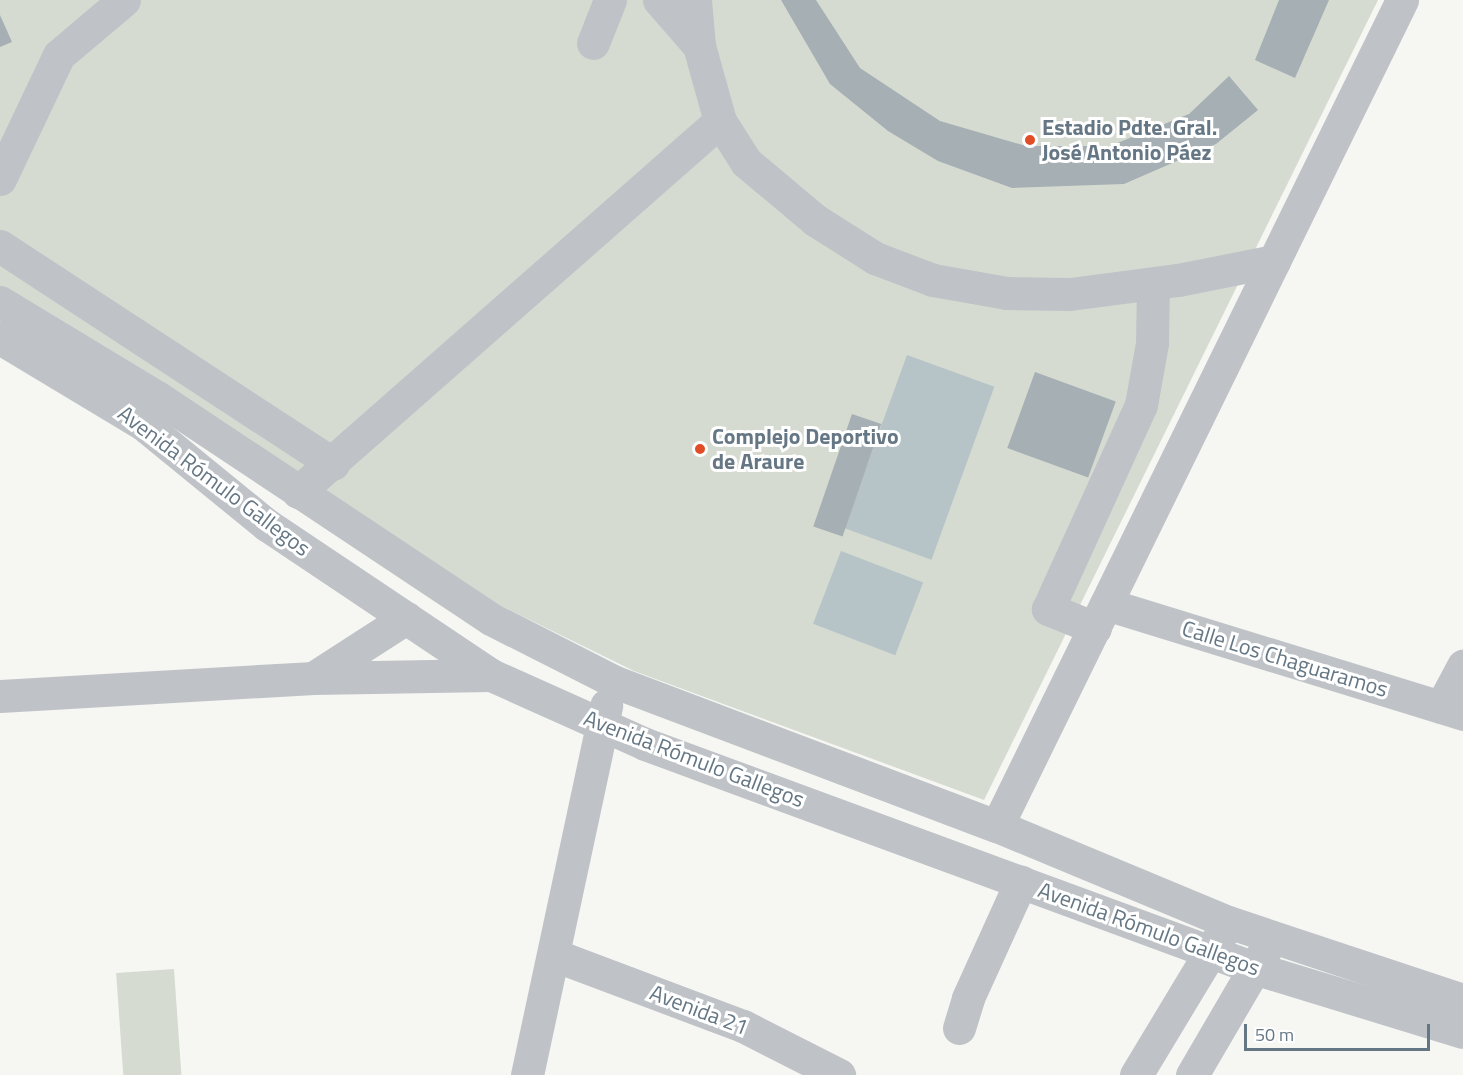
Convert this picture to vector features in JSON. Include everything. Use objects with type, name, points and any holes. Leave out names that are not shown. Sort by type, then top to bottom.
[{"type":"street","points":[[0,179],[59,55],[124,0]]},
{"type":"street","points":[[593,43],[610,0]]},
{"type":"street","points":[[659,0],[699,46]]},
{"type":"street","points":[[695,0],[699,46],[720,121],[735,148],[762,178],[845,242],[903,270],[968,288],[1007,293],[1102,292],[1275,261]]},
{"type":"street","points":[[997,826],[1402,0]]},
{"type":"street","points":[[298,492],[333,464],[720,121]]},
{"type":"street","points":[[0,246],[333,464]]},
{"type":"street","name":"Calle Los Chaguaramos","points":[[1153,284],[1152,343],[1141,405],[1048,609],[1100,616],[1452,711]]},
{"type":"street","name":"Avenida Rómulo Gallegos","points":[[0,302],[157,397],[491,619],[615,682],[997,826],[1228,922],[1463,1000]]},
{"type":"street","name":"Avenida Rómulo Gallegos","points":[[0,338],[143,424],[267,525],[491,675],[599,724],[1257,969],[1463,1032]]},
{"type":"street","points":[[313,678],[406,618]]},
{"type":"street","points":[[1452,711],[1463,666]]},
{"type":"street","points":[[0,696],[313,678],[491,675]]},
{"type":"street","points":[[527,1075],[554,955],[599,724],[615,682]]},
{"type":"street","points":[[959,1028],[968,998],[1021,881]]},
{"type":"street","points":[[1136,1075],[1228,922]]},
{"type":"street","points":[[1192,1075],[1257,969],[1270,936]]},
{"type":"street","name":"Avenida 21","points":[[554,955],[743,1026],[839,1075]]},
{"type":"shaded area","name":"Complejo Deportivo de Araure","points":[[0,0],[1378,0],[984,800],[634,671],[487,599],[0,298]]},
{"type":"shaded area","points":[[907,355],[994,387],[931,560],[844,528]]},
{"type":"shaded area","points":[[841,551],[923,583],[895,655],[813,624]]},
{"type":"shaded area","points":[[174,969],[181,1075],[123,1075],[116,973]]},
{"type":"building","points":[[781,0],[816,0],[860,68],[940,121],[1026,146],[1110,146],[1189,114],[1229,76],[1258,110],[1216,144],[1124,184],[1012,188],[938,161],[888,131],[830,84]]},
{"type":"building","points":[[1279,0],[1329,0],[1295,78],[1255,60]]},
{"type":"building","points":[[0,15],[12,42],[0,47]]},
{"type":"building","points":[[1035,372],[1116,401],[1088,478],[1007,448]]},
{"type":"building","points":[[852,414],[881,424],[843,537],[813,527]]},
{"type":"place","name":"Estadio Pdte. Gral. José Antonio Páez","points":[[1030,140]]},
{"type":"place","name":"Complejo Deportivo de Araure","points":[[700,449]]}]
